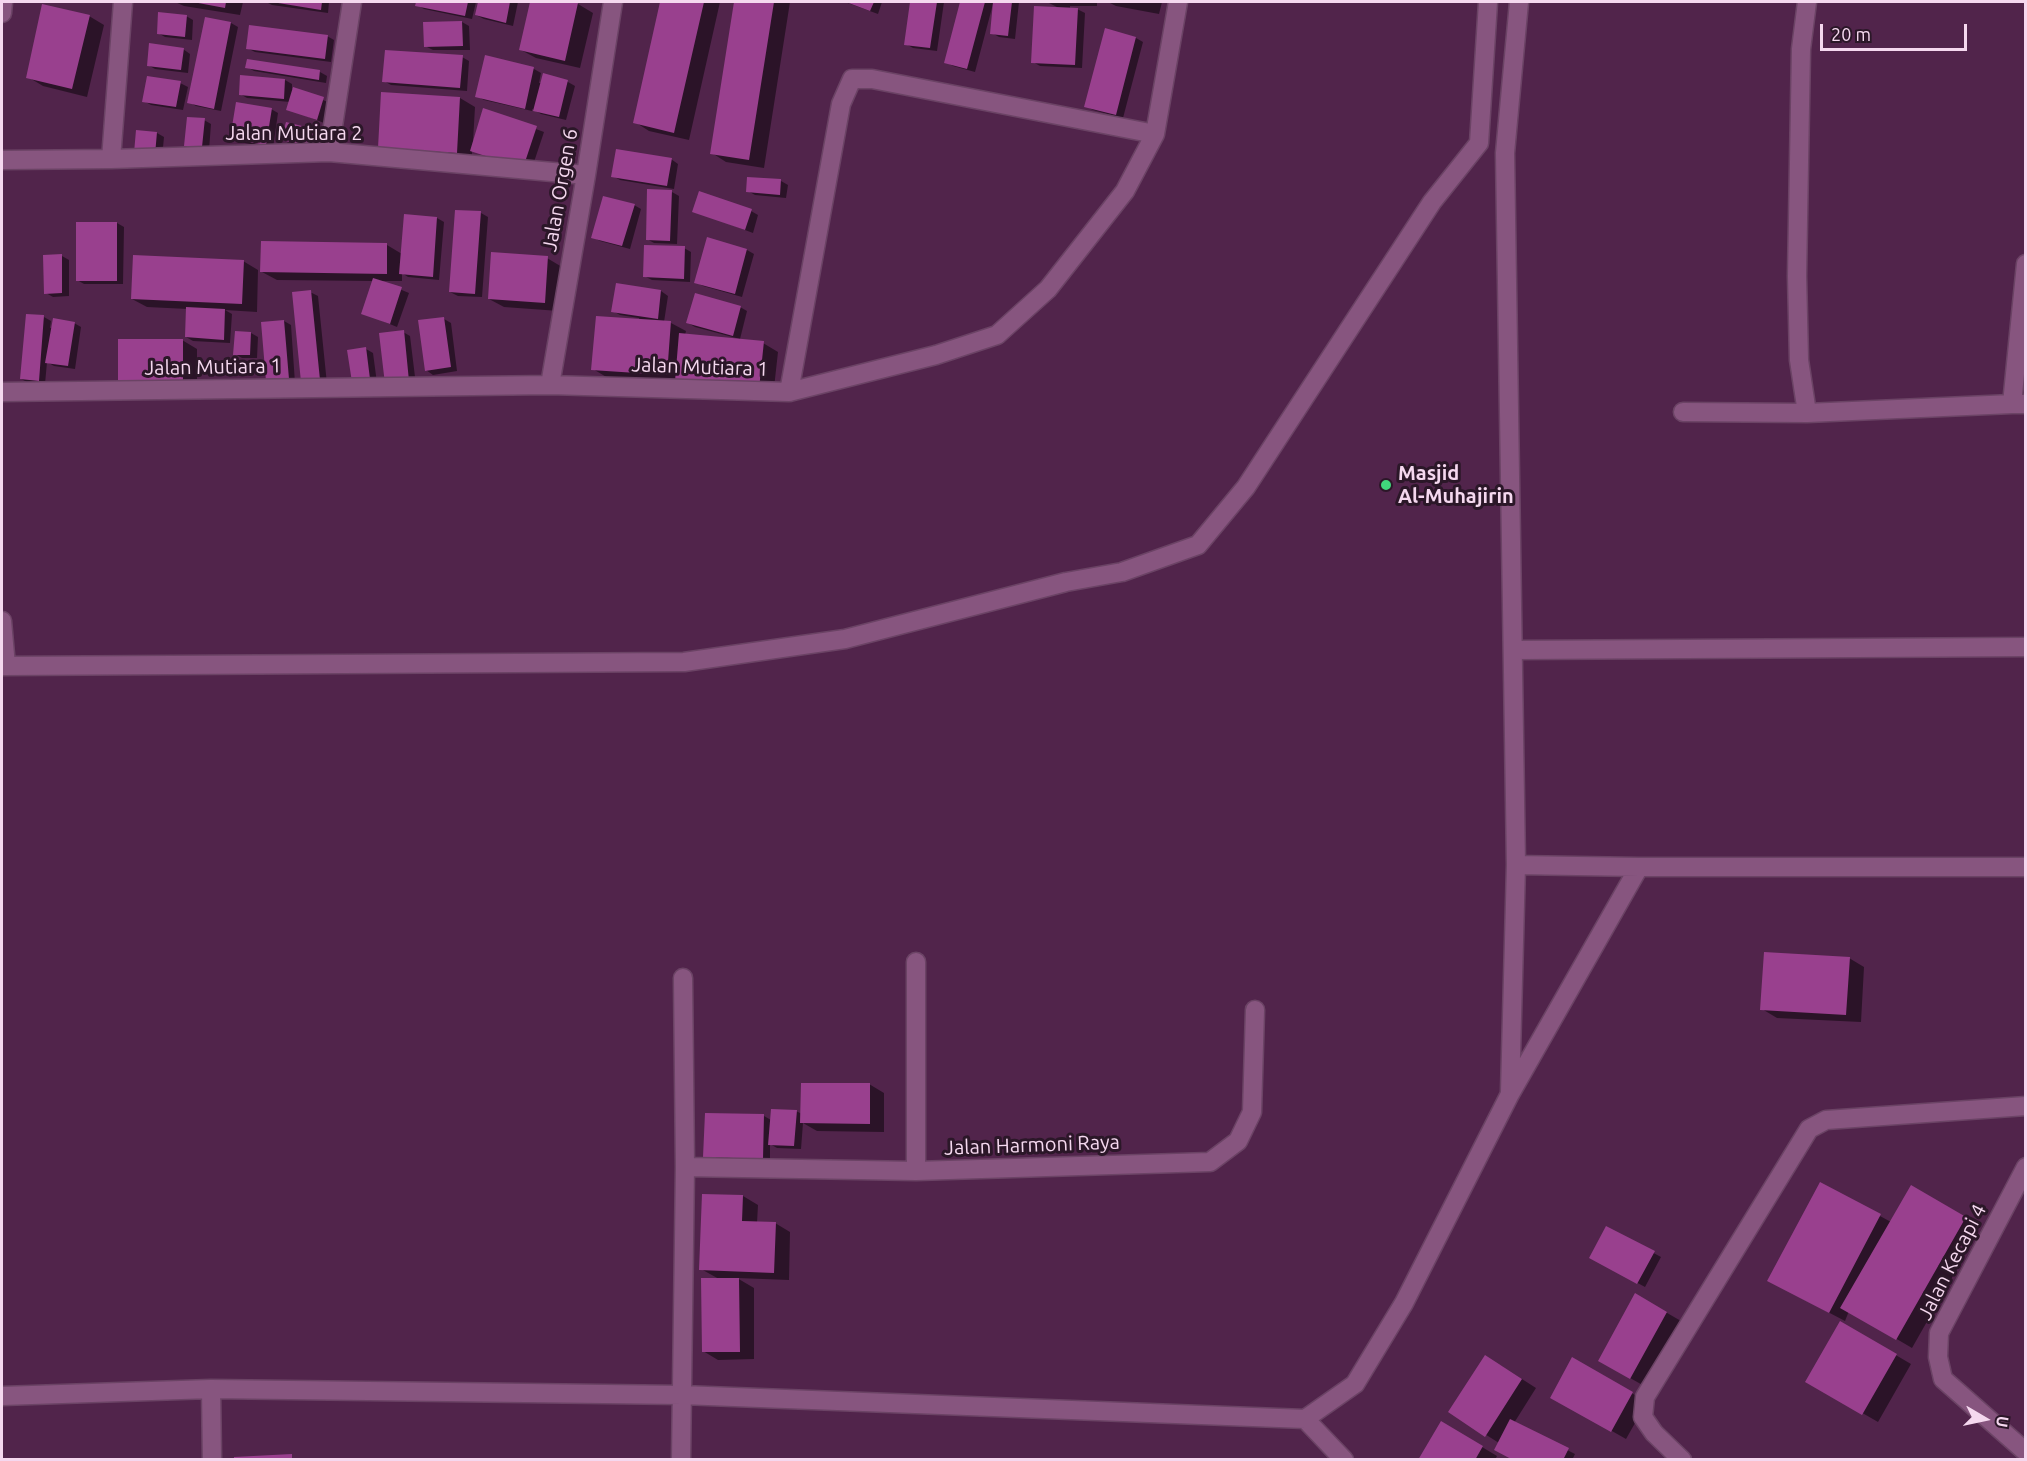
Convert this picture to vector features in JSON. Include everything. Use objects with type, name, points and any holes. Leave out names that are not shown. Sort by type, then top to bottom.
[{"type":"street","points":[[2,13],[3,2]]},
{"type":"street","points":[[111,159],[123,2]]},
{"type":"street","points":[[329,152],[352,2]]},
{"type":"street","name":"Jalan Orgen 6","points":[[550,385],[613,2]]},
{"type":"street","name":"Jalan Mutiara 1","points":[[2,392],[550,385],[789,392],[936,355],[997,335],[1048,289],[1125,190],[1155,134],[1178,2]]},
{"type":"street","points":[[2,621],[4,666],[684,662],[845,639],[1066,582],[1122,572],[1198,545],[1246,487],[1432,202],[1479,143],[1488,2]]},
{"type":"street","points":[[1510,1094],[1516,866],[1505,153],[1519,2]]},
{"type":"street","points":[[1807,2],[1801,49],[1797,276],[1799,360],[1807,413]]},
{"type":"street","points":[[789,392],[841,104],[852,79],[872,79],[1155,134]]},
{"type":"street","points":[[1479,143],[1505,153]]},
{"type":"street","name":"Jalan Mutiara 2","points":[[2,160],[329,152],[586,175]]},
{"type":"street","points":[[1683,412],[1807,413],[2019,404],[2025,264]]},
{"type":"street","points":[[1514,650],[2025,647]]},
{"type":"street","points":[[1516,866],[2025,867]]},
{"type":"street","points":[[2,1396],[211,1389],[682,1395],[1305,1419],[1355,1384],[1404,1303],[1510,1094],[1640,867]]},
{"type":"street","points":[[916,962],[916,1171]]},
{"type":"street","points":[[681,1460],[686,1167],[683,978]]},
{"type":"street","name":"Jalan Harmoni Raya","points":[[686,1167],[916,1171],[1210,1162],[1238,1141],[1252,1112],[1255,1010]]},
{"type":"street","points":[[1682,1460],[1654,1433],[1643,1417],[1645,1397],[1809,1129],[1826,1120],[2025,1106]]},
{"type":"street","name":"Jalan Kecapi 4","points":[[2025,1167],[1939,1333],[1938,1357],[1943,1379],[2025,1452]]},
{"type":"street","points":[[211,1389],[212,1460]]},
{"type":"street","points":[[1305,1419],[1344,1460]]},
{"type":"building","points":[[193,2],[226,2],[225,8]]},
{"type":"building","points":[[272,2],[322,2],[321,10]]},
{"type":"building","points":[[416,2],[468,2],[465,16],[415,6]]},
{"type":"building","points":[[478,2],[510,2],[506,23],[475,15]]},
{"type":"building","points":[[530,2],[578,3],[565,61],[519,50]]},
{"type":"building","points":[[660,2],[704,2],[674,133],[633,123]]},
{"type":"building","points":[[734,2],[774,2],[749,160],[710,154]]},
{"type":"building","points":[[846,2],[874,2],[870,11]]},
{"type":"building","points":[[910,2],[937,2],[930,48],[904,45]]},
{"type":"building","points":[[960,2],[985,2],[967,69],[944,63]]},
{"type":"building","points":[[993,2],[1012,2],[1008,36],[990,34]]},
{"type":"building","points":[[42,4],[90,15],[72,89],[26,78]]},
{"type":"building","points":[[1034,6],[1078,8],[1075,65],[1031,63]]},
{"type":"building","points":[[158,12],[187,15],[185,37],[157,34]]},
{"type":"building","points":[[205,17],[231,22],[214,109],[187,103]]},
{"type":"building","points":[[462,21],[463,46],[424,47],[423,22]]},
{"type":"building","points":[[249,25],[328,35],[325,59],[246,49]]},
{"type":"building","points":[[1105,28],[1136,37],[1116,115],[1084,107]]},
{"type":"building","points":[[149,43],[184,48],[181,70],[147,66]]},
{"type":"building","points":[[385,50],[463,55],[460,88],[382,82]]},
{"type":"building","points":[[485,55],[534,67],[525,109],[475,97]]},
{"type":"building","points":[[247,59],[320,70],[319,80],[245,68]]},
{"type":"building","points":[[543,73],[568,80],[559,117],[533,111]]},
{"type":"building","points":[[240,75],[285,79],[284,99],[239,95]]},
{"type":"building","points":[[147,76],[181,81],[176,107],[142,102]]},
{"type":"building","points":[[293,87],[324,97],[317,120],[286,110]]},
{"type":"building","points":[[381,92],[460,97],[457,153],[378,148]]},
{"type":"building","points":[[236,102],[272,108],[266,145],[230,139]]},
{"type":"building","points":[[483,108],[537,126],[523,168],[470,151]]},
{"type":"building","points":[[187,117],[205,118],[202,147],[184,146]]},
{"type":"building","points":[[286,122],[322,131],[318,149],[281,140]]},
{"type":"building","points":[[136,130],[157,132],[155,155],[134,153]]},
{"type":"building","points":[[616,149],[672,158],[667,186],[611,177]]},
{"type":"building","points":[[747,177],[781,179],[780,195],[746,192]]},
{"type":"building","points":[[647,189],[672,190],[670,241],[646,240]]},
{"type":"building","points":[[699,191],[752,209],[745,230],[692,212]]},
{"type":"building","points":[[603,196],[635,204],[622,246],[591,238]]},
{"type":"building","points":[[455,210],[481,211],[475,294],[449,292]]},
{"type":"building","points":[[404,214],[437,217],[433,277],[399,274]]},
{"type":"building","points":[[76,222],[117,222],[117,281],[76,281]]},
{"type":"building","points":[[707,237],[747,249],[735,294],[694,283]]},
{"type":"building","points":[[261,241],[387,243],[387,274],[260,272]]},
{"type":"building","points":[[644,245],[685,246],[684,279],[643,277]]},
{"type":"building","points":[[491,252],[548,256],[545,303],[488,299]]},
{"type":"building","points":[[62,254],[62,293],[44,294],[43,255]]},
{"type":"building","points":[[133,255],[244,260],[242,304],[131,299]]},
{"type":"building","points":[[373,278],[402,287],[390,324],[361,314]]},
{"type":"building","points":[[616,283],[661,290],[658,319],[611,312]]},
{"type":"building","points":[[311,290],[320,380],[301,382],[292,292]]},
{"type":"building","points":[[695,293],[741,306],[733,336],[686,323]]},
{"type":"building","points":[[186,307],[225,309],[224,340],[185,337]]},
{"type":"building","points":[[26,314],[44,315],[39,381],[20,379]]},
{"type":"building","points":[[596,316],[671,321],[667,375],[591,370]]},
{"type":"building","points":[[444,317],[451,367],[425,371],[418,320]]},
{"type":"building","points":[[53,318],[75,322],[68,366],[45,363]]},
{"type":"building","points":[[284,320],[289,379],[266,381],[261,322]]},
{"type":"building","points":[[404,330],[409,381],[385,384],[379,333]]},
{"type":"building","points":[[235,331],[251,332],[250,355],[233,355]]},
{"type":"building","points":[[679,333],[764,341],[759,389],[675,381]]},
{"type":"building","points":[[118,339],[183,339],[183,390],[118,389]]},
{"type":"building","points":[[366,347],[370,379],[352,382],[347,350]]},
{"type":"building","points":[[1764,952],[1850,957],[1846,1015],[1760,1010]]},
{"type":"building","points":[[801,1083],[870,1083],[870,1124],[800,1123]]},
{"type":"building","points":[[771,1109],[797,1110],[794,1146],[768,1145]]},
{"type":"building","points":[[705,1113],[764,1114],[763,1159],[703,1157]]},
{"type":"building","points":[[1820,1182],[1881,1214],[1829,1313],[1767,1281]]},
{"type":"building","points":[[1911,1185],[1966,1217],[1896,1340],[1840,1308]]},
{"type":"building","points":[[702,1194],[743,1195],[742,1221],[776,1222],[774,1273],[699,1270]]},
{"type":"building","points":[[1606,1226],[1655,1251],[1637,1284],[1589,1258]]},
{"type":"building","points":[[701,1278],[739,1278],[740,1352],[702,1352]]},
{"type":"building","points":[[1635,1293],[1667,1312],[1630,1379],[1598,1361]]},
{"type":"building","points":[[1840,1321],[1897,1354],[1862,1415],[1805,1382]]},
{"type":"building","points":[[1485,1355],[1522,1379],[1485,1437],[1448,1412]]},
{"type":"building","points":[[1572,1357],[1633,1392],[1611,1432],[1550,1398]]},
{"type":"building","points":[[1510,1419],[1569,1448],[1563,1460],[1513,1460],[1494,1450]]},
{"type":"building","points":[[1441,1421],[1483,1446],[1475,1460],[1418,1460]]},
{"type":"building","points":[[292,1454],[292,1460],[234,1460],[234,1457]]},
{"type":"place","name":"Masjid Al-Muhajirin","points":[[1386,485]]}]
